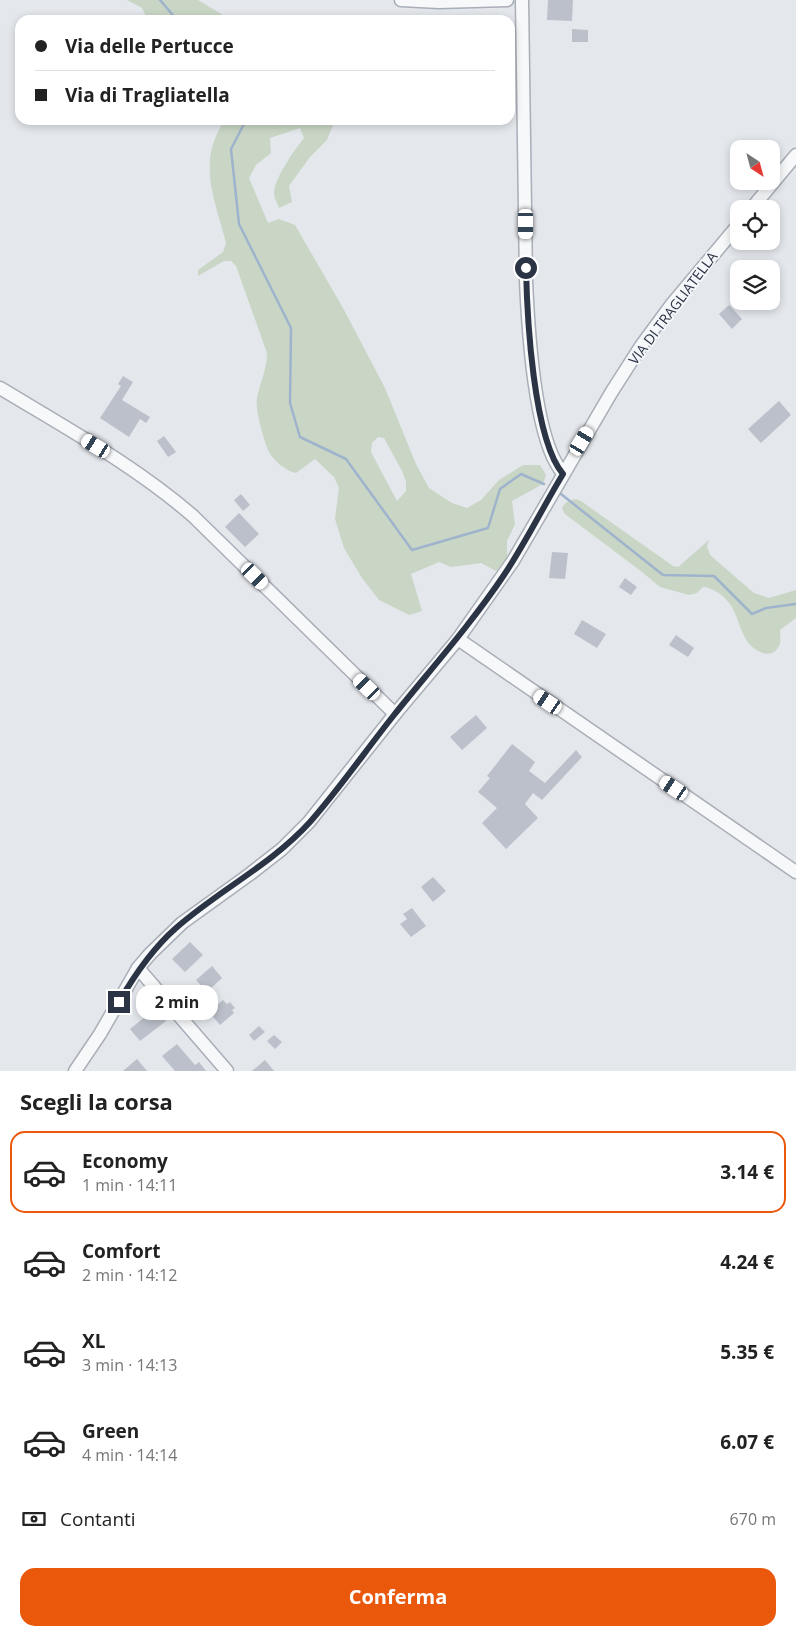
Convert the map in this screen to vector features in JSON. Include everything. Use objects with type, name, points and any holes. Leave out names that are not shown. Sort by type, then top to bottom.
[{"type":"street","points":[[401,0],[438,2],[507,0]]},
{"type":"street","points":[[522,0],[528,317],[535,381],[545,432],[552,458],[563,474]]},
{"type":"street","points":[[758,200],[796,154]]},
{"type":"street","name":"VIA DI TRAGLIATELLA","points":[[75,1071],[100,1034],[138,968],[150,954],[182,923],[250,874],[298,834],[319,811],[395,714],[458,639],[513,561],[611,393],[646,340],[672,304],[730,235]]},
{"type":"street","points":[[0,388],[149,480],[175,500],[207,529],[395,714]]},
{"type":"street","points":[[458,639],[796,872]]},
{"type":"street","points":[[138,968],[227,1071]]},
{"type":"green space","points":[[127,0],[198,0],[223,15],[146,15],[142,8]]},
{"type":"green space","points":[[222,125],[333,125],[327,140],[310,157],[289,186],[292,202],[279,208],[274,193],[281,172],[304,138],[300,128],[270,138],[271,153],[256,165],[249,178],[268,223],[279,219],[295,225],[343,308],[385,388],[416,464],[429,488],[452,503],[467,508],[481,500],[499,480],[523,465],[540,465],[546,475],[543,484],[512,501],[515,524],[507,541],[507,558],[496,571],[481,563],[451,567],[439,562],[411,574],[422,611],[409,615],[379,600],[362,578],[344,548],[335,519],[339,488],[334,477],[315,459],[296,473],[292,472],[274,459],[269,452],[257,410],[258,392],[266,365],[267,353],[236,266],[231,261],[224,261],[198,276],[198,270],[223,252],[226,243],[210,181],[211,150]],"holes":[[[378,437],[384,438],[406,482],[406,491],[397,501],[371,452],[372,443]]]},
{"type":"green space","points":[[576,499],[673,566],[678,567],[709,540],[707,546],[710,555],[754,593],[769,598],[796,590],[796,618],[780,630],[779,647],[770,654],[753,648],[744,636],[732,607],[714,590],[703,587],[697,593],[689,595],[660,587],[565,514],[562,509],[564,505]]},
{"type":"building","points":[[548,0],[573,0],[572,21],[547,20]]},
{"type":"building","points":[[572,29],[588,30],[588,42],[572,42]]},
{"type":"building","points":[[729,305],[730,310],[734,310],[742,319],[732,329],[719,314]]},
{"type":"building","points":[[123,376],[133,382],[122,400],[150,417],[146,423],[140,419],[129,437],[100,418],[121,386],[118,384]]},
{"type":"building","points":[[779,401],[791,415],[761,443],[748,429]]},
{"type":"building","points":[[164,436],[176,452],[168,457],[157,441]]},
{"type":"building","points":[[241,494],[250,505],[243,511],[234,500]]},
{"type":"building","points":[[239,513],[259,534],[245,547],[225,527]]},
{"type":"building","points":[[552,552],[568,553],[565,579],[549,578]]},
{"type":"building","points":[[625,578],[637,587],[631,595],[619,587]]},
{"type":"building","points":[[582,620],[606,634],[597,648],[574,634]]},
{"type":"building","points":[[676,635],[694,648],[688,657],[669,645]]},
{"type":"building","points":[[476,715],[487,728],[462,750],[450,737]]},
{"type":"building","points":[[512,744],[535,762],[529,771],[545,783],[576,750],[582,757],[542,800],[533,793],[525,804],[538,818],[506,849],[482,823],[497,808],[478,792],[490,778],[487,776]]},
{"type":"building","points":[[433,877],[446,891],[433,902],[421,887]]},
{"type":"building","points":[[412,908],[426,926],[411,937],[400,924],[407,919],[403,914]]},
{"type":"building","points":[[190,942],[203,955],[185,972],[172,959]]},
{"type":"building","points":[[212,966],[222,978],[207,992],[196,980]]},
{"type":"building","points":[[223,1000],[227,1004],[230,1002],[235,1008],[232,1010],[234,1013],[220,1025],[209,1012]]},
{"type":"building","points":[[156,1008],[166,1021],[140,1041],[130,1029]]},
{"type":"building","points":[[259,1026],[265,1032],[254,1041],[249,1035]]},
{"type":"building","points":[[274,1035],[282,1042],[275,1049],[267,1041]]},
{"type":"building","points":[[177,1044],[195,1065],[199,1062],[206,1071],[175,1071],[162,1056]]},
{"type":"building","points":[[137,1059],[147,1071],[123,1071]]},
{"type":"building","points":[[265,1060],[274,1071],[252,1071]]},
{"type":"waterway","points":[[160,0],[173,15]]},
{"type":"waterway","points":[[243,125],[231,149],[239,224],[291,328],[290,403],[300,437],[346,459],[412,550],[488,528],[500,489],[521,474],[544,484]]},
{"type":"waterway","points":[[561,494],[663,575],[714,576],[752,614],[766,608],[796,604]]},
{"type":"route","points":[[119,1002],[138,968],[175,929],[195,912],[282,849],[319,811],[395,714],[458,639],[500,581],[563,474],[551,454],[537,392],[527,309],[526,268]]}]
